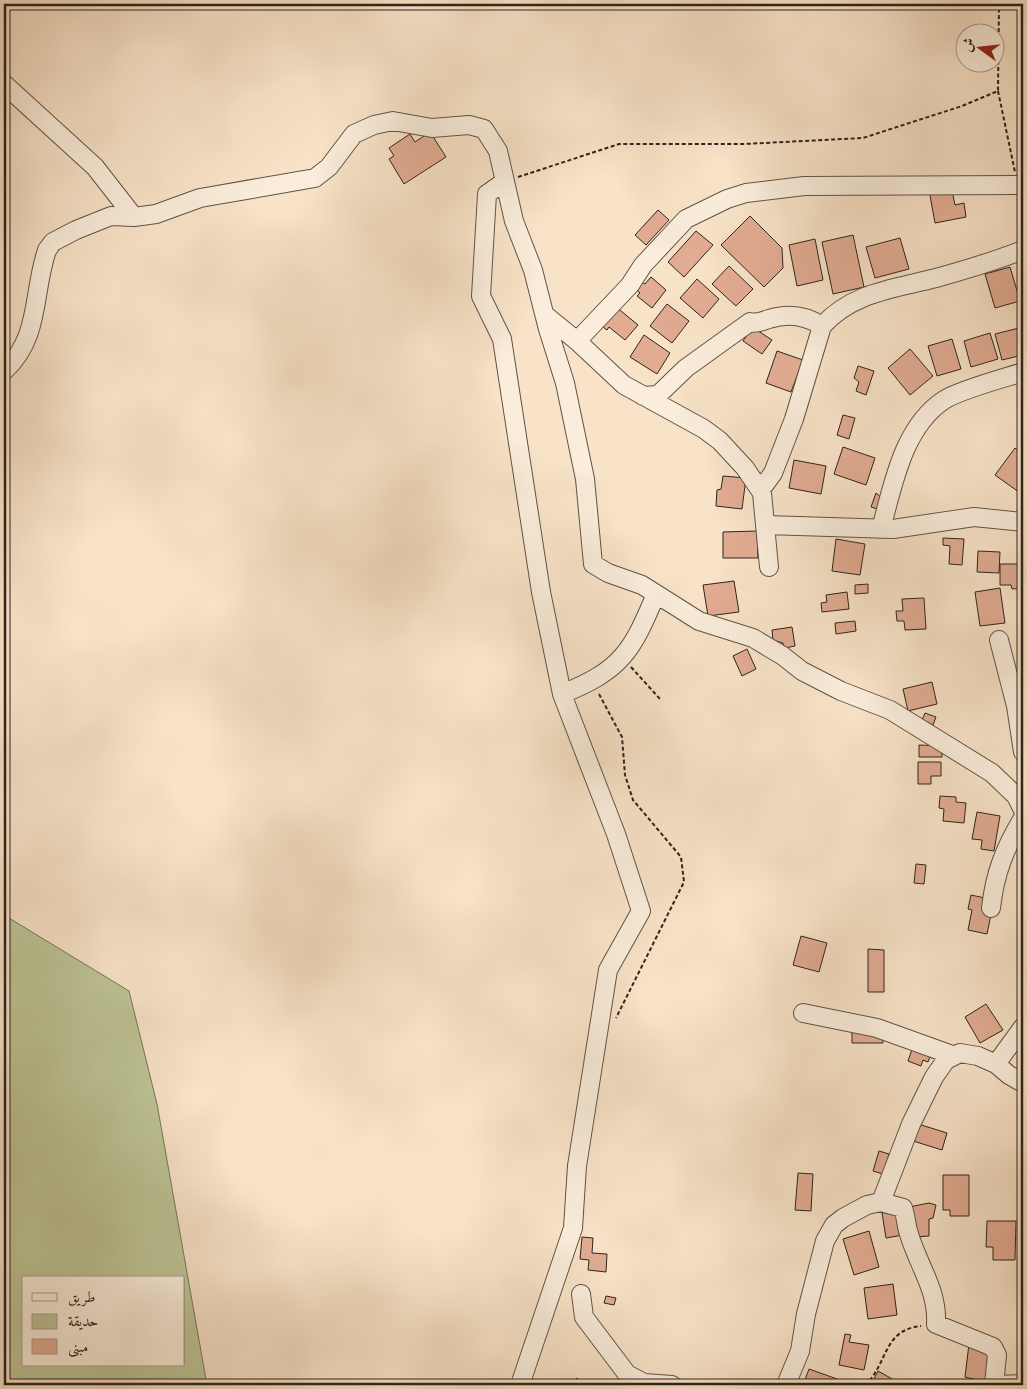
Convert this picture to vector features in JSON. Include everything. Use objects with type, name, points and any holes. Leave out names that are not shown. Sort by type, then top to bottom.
[{"type":"street","points":[[4,84],[95,167],[134,217]]},
{"type":"street","points":[[4,371],[19,356],[28,338],[45,256],[53,242],[112,216],[134,217],[156,214],[200,198],[315,178],[329,167],[354,134],[374,125],[393,121],[424,128],[469,125],[484,130],[498,151],[514,221],[533,270],[544,315],[565,383],[583,464],[593,564],[656,594],[699,621],[753,638],[784,656],[802,671],[841,691],[897,715],[992,773],[1016,796],[1023,810]]},
{"type":"street","points":[[504,182],[487,194],[481,296],[502,339],[541,592],[562,694],[616,834],[641,911],[608,970],[577,1166],[573,1228],[520,1385]]},
{"type":"street","points":[[578,341],[630,285],[643,265],[686,219],[727,199],[746,193],[804,186],[1018,185]]},
{"type":"street","points":[[758,484],[765,484],[779,458],[803,394],[822,326],[842,308],[859,298],[937,278],[1023,250]]},
{"type":"street","points":[[544,315],[578,341],[613,376],[643,396],[712,434],[732,452],[758,484],[762,493],[770,567]]},
{"type":"street","points":[[643,396],[658,395],[686,368],[750,322],[755,324],[782,316],[797,315],[812,319],[822,326]]},
{"type":"street","points":[[881,529],[904,456],[912,437],[928,414],[945,400],[1023,372]]},
{"type":"street","points":[[766,525],[881,529],[910,528],[974,517],[1023,522]]},
{"type":"street","points":[[562,694],[592,680],[622,659],[635,642],[656,594]]},
{"type":"street","points":[[999,640],[1016,706],[1023,752]]},
{"type":"street","points":[[991,908],[993,889],[1005,848],[1023,818]]},
{"type":"street","points":[[803,1013],[877,1028],[952,1054],[967,1053],[996,1064],[1009,1076],[1023,1083]]},
{"type":"street","points":[[996,1064],[1022,1031]]},
{"type":"street","points":[[881,1202],[896,1161],[927,1091],[940,1068],[952,1054]]},
{"type":"street","points":[[786,1385],[800,1351],[806,1314],[825,1241],[834,1225],[844,1218],[867,1205],[881,1202],[903,1208],[908,1232],[933,1294],[936,1324],[994,1347],[997,1355],[994,1385],[1023,1384]]},
{"type":"street","points":[[581,1294],[584,1317],[627,1374],[644,1383],[672,1385]]},
{"type":"path","points":[[999,4],[998,91],[1018,185]]},
{"type":"path","points":[[504,182],[619,144],[744,144],[863,138],[962,106],[998,91]]},
{"type":"path","points":[[622,659],[639,674],[660,699]]},
{"type":"path","points":[[592,680],[622,737],[626,775],[633,800],[681,857],[684,882],[613,1024]]},
{"type":"path","points":[[865,1385],[872,1377],[888,1346],[900,1332],[912,1327],[936,1324]]},
{"type":"green space","points":[[4,915],[129,991],[157,1104],[207,1385],[4,1385]]},
{"type":"building","points":[[430,132],[446,157],[404,184],[389,159],[394,156],[389,148],[410,134],[415,142]]},
{"type":"building","points":[[951,186],[955,205],[964,203],[966,217],[935,223],[929,190]]},
{"type":"building","points":[[658,210],[669,220],[646,245],[635,235]]},
{"type":"building","points":[[750,216],[782,248],[783,268],[764,287],[721,245]]},
{"type":"building","points":[[696,231],[713,245],[684,277],[668,262]]},
{"type":"building","points":[[853,235],[864,287],[833,294],[822,242]]},
{"type":"building","points":[[900,238],[909,269],[875,278],[866,247]]},
{"type":"building","points":[[815,239],[823,280],[797,286],[789,245]]},
{"type":"building","points":[[729,266],[753,289],[736,306],[712,284]]},
{"type":"building","points":[[1010,267],[1020,301],[995,308],[985,274]]},
{"type":"building","points":[[651,277],[666,290],[652,308],[637,296],[640,293],[633,287],[639,280],[645,284]]},
{"type":"building","points":[[697,279],[719,299],[703,318],[680,298]]},
{"type":"building","points":[[667,304],[689,321],[672,343],[650,326]]},
{"type":"building","points":[[615,306],[638,325],[625,340],[609,327],[607,330],[600,325]]},
{"type":"building","points":[[752,327],[772,340],[762,354],[743,341]]},
{"type":"building","points":[[1023,327],[1023,355],[1002,360],[995,334]]},
{"type":"building","points":[[990,333],[998,359],[971,367],[964,341]]},
{"type":"building","points":[[644,335],[670,353],[657,374],[630,357]]},
{"type":"building","points":[[952,339],[961,369],[937,376],[928,346]]},
{"type":"building","points":[[910,349],[933,376],[910,395],[888,368]]},
{"type":"building","points":[[777,351],[803,360],[791,392],[766,383]]},
{"type":"building","points":[[858,366],[874,371],[866,395],[856,391],[859,382],[854,378]]},
{"type":"building","points":[[843,415],[855,418],[849,439],[837,435]]},
{"type":"building","points":[[843,447],[875,458],[866,485],[834,474]]},
{"type":"building","points":[[1015,448],[1023,455],[1023,495],[995,475]]},
{"type":"building","points":[[794,460],[826,466],[821,494],[789,488]]},
{"type":"building","points":[[723,476],[746,478],[742,509],[716,506],[717,490],[721,489]]},
{"type":"building","points":[[876,493],[884,500],[881,510],[871,507]]},
{"type":"building","points":[[757,531],[758,558],[723,558],[723,532]]},
{"type":"building","points":[[943,538],[964,539],[962,565],[949,564],[950,546],[943,545]]},
{"type":"building","points":[[836,539],[865,544],[860,575],[832,571]]},
{"type":"building","points":[[978,551],[1000,552],[999,573],[977,572]]},
{"type":"building","points":[[1000,564],[1023,564],[1023,588],[1012,589],[1011,585],[1000,585]]},
{"type":"building","points":[[734,581],[739,612],[708,616],[703,585]]},
{"type":"building","points":[[868,584],[868,593],[855,594],[855,585]]},
{"type":"building","points":[[1000,588],[1005,623],[980,626],[975,592]]},
{"type":"building","points":[[847,592],[849,609],[822,612],[821,603],[827,602],[826,595]]},
{"type":"building","points":[[924,598],[926,629],[905,630],[904,621],[897,621],[896,611],[903,611],[902,599]]},
{"type":"building","points":[[855,621],[856,631],[836,634],[835,623]]},
{"type":"building","points":[[792,627],[795,646],[785,648],[783,643],[773,640],[772,630]]},
{"type":"building","points":[[747,649],[756,669],[742,676],[733,656]]},
{"type":"building","points":[[932,682],[937,704],[908,711],[903,689]]},
{"type":"building","points":[[925,713],[936,717],[933,725],[922,720]]},
{"type":"building","points":[[919,745],[942,746],[942,757],[919,757]]},
{"type":"building","points":[[918,762],[941,762],[941,776],[931,776],[931,784],[918,784]]},
{"type":"building","points":[[940,796],[956,797],[956,802],[966,803],[964,823],[943,821],[944,809],[939,808]]},
{"type":"building","points":[[977,812],[1000,816],[994,851],[981,849],[982,840],[972,839]]},
{"type":"building","points":[[916,864],[926,865],[924,884],[914,883]]},
{"type":"building","points":[[971,895],[994,900],[987,934],[968,930],[972,910],[968,909]]},
{"type":"building","points":[[801,936],[827,943],[819,972],[793,965]]},
{"type":"building","points":[[868,949],[884,950],[884,992],[868,992]]},
{"type":"building","points":[[986,1004],[1003,1030],[980,1043],[965,1017]]},
{"type":"building","points":[[852,1030],[882,1030],[883,1043],[852,1043]]},
{"type":"building","points":[[916,1038],[936,1046],[932,1058],[930,1057],[928,1062],[923,1060],[921,1066],[908,1061]]},
{"type":"building","points":[[915,1123],[947,1133],[942,1150],[910,1140]]},
{"type":"building","points":[[879,1151],[889,1154],[883,1174],[873,1171]]},
{"type":"building","points":[[798,1173],[813,1174],[811,1211],[795,1210]]},
{"type":"building","points":[[943,1175],[969,1175],[969,1216],[950,1216],[950,1210],[943,1210]]},
{"type":"building","points":[[929,1203],[936,1205],[933,1218],[929,1219],[929,1236],[914,1237],[909,1207]]},
{"type":"building","points":[[900,1210],[903,1235],[886,1238],[882,1213]]},
{"type":"building","points":[[987,1221],[1016,1221],[1015,1260],[993,1260],[993,1247],[986,1247]]},
{"type":"building","points":[[869,1231],[879,1267],[854,1275],[843,1239]]},
{"type":"building","points":[[582,1237],[593,1238],[592,1253],[607,1254],[606,1272],[588,1270],[589,1260],[580,1259]]},
{"type":"building","points":[[893,1284],[897,1315],[868,1319],[864,1288]]},
{"type":"building","points":[[606,1296],[616,1298],[614,1305],[604,1303]]},
{"type":"building","points":[[845,1334],[851,1335],[849,1342],[869,1345],[864,1370],[839,1365]]},
{"type":"building","points":[[969,1344],[992,1348],[985,1382],[965,1377]]},
{"type":"building","points":[[809,1369],[837,1379],[835,1385],[803,1385]]},
{"type":"building","points":[[878,1371],[903,1385],[871,1385]]},
{"type":"building","points":[[577,1378],[583,1385],[568,1385]]}]
